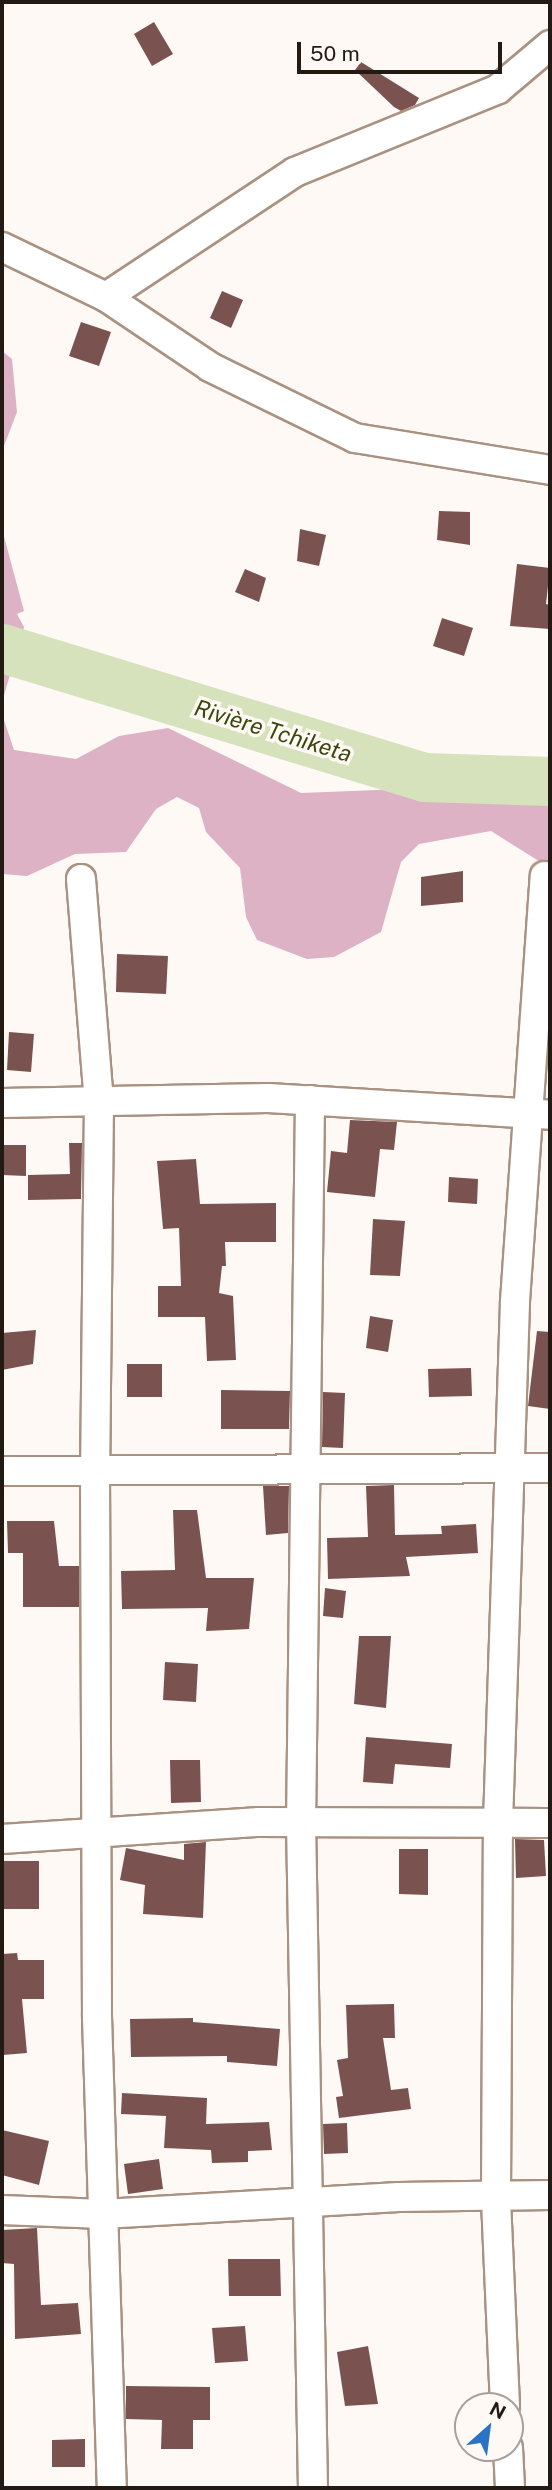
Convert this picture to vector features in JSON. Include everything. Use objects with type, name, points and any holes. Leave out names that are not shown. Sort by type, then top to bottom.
[{"type":"street","points":[[106,297],[295,172],[498,89],[550,45]]},
{"type":"street","points":[[2,247],[106,297],[210,367],[355,438],[550,470]]},
{"type":"street","points":[[504,2392],[496,2196],[498,1823],[509,1468],[539,1116],[545,876]]},
{"type":"street","points":[[81,878],[99,1101],[95,1471],[97,1833],[103,2214],[112,2488]]},
{"type":"street","points":[[2,1103],[310,1100],[539,1116]]},
{"type":"street","points":[[310,1100],[302,1822],[313,2488]]},
{"type":"street","points":[[2,1471],[550,1468]]},
{"type":"street","points":[[2,1839],[302,1822],[550,1823]]},
{"type":"street","points":[[2,2210],[103,2214],[243,2205],[308,2206],[400,2197],[550,2195]]},
{"type":"street","points":[[509,2462],[510,2488]]},
{"type":"shaded area","points":[[2,351],[12,359],[17,412],[2,451]]},
{"type":"shaded area","points":[[2,529],[24,611],[17,614],[24,627],[2,702]]},
{"type":"shaded area","points":[[2,714],[14,750],[76,759],[119,736],[168,728],[301,793],[504,785],[550,791],[550,868],[491,831],[419,844],[401,862],[381,932],[334,957],[307,959],[257,940],[246,917],[240,868],[206,832],[199,808],[177,797],[156,809],[126,852],[75,854],[27,876],[2,874]]},
{"type":"building","points":[[154,22],[173,54],[152,66],[134,34]]},
{"type":"building","points":[[361,62],[419,98],[415,105],[401,111],[394,107],[355,70]]},
{"type":"building","points":[[222,291],[243,300],[231,328],[210,318]]},
{"type":"building","points":[[81,322],[111,332],[99,366],[69,356]]},
{"type":"building","points":[[439,511],[470,512],[470,545],[437,540]]},
{"type":"building","points":[[300,529],[326,535],[319,566],[297,561]]},
{"type":"building","points":[[517,564],[550,568],[546,604],[550,605],[550,629],[510,626]]},
{"type":"building","points":[[245,569],[266,578],[259,602],[235,592]]},
{"type":"building","points":[[442,618],[473,628],[464,656],[433,646]]},
{"type":"building","points":[[463,871],[463,902],[421,906],[421,877]]},
{"type":"building","points":[[117,954],[168,956],[166,994],[116,992]]},
{"type":"building","points":[[9,1032],[34,1034],[31,1072],[7,1070]]},
{"type":"building","points":[[350,1120],[397,1122],[394,1150],[380,1149],[375,1197],[327,1192],[331,1151],[347,1153]]},
{"type":"building","points":[[69,1143],[82,1143],[81,1199],[28,1200],[28,1175],[70,1174]]},
{"type":"building","points":[[2,1145],[26,1145],[26,1176],[2,1175]]},
{"type":"building","points":[[196,1159],[200,1204],[276,1203],[276,1242],[225,1242],[226,1266],[222,1266],[219,1293],[233,1296],[236,1360],[207,1361],[205,1317],[158,1317],[158,1286],[181,1286],[179,1228],[163,1229],[157,1161]]},
{"type":"building","points":[[449,1177],[478,1179],[477,1204],[448,1202]]},
{"type":"building","points":[[373,1219],[405,1221],[400,1276],[370,1275]]},
{"type":"building","points":[[370,1316],[393,1320],[388,1352],[366,1348]]},
{"type":"building","points":[[36,1330],[33,1364],[2,1370],[2,1333]]},
{"type":"building","points":[[537,1331],[550,1332],[550,1409],[528,1406]]},
{"type":"building","points":[[127,1364],[162,1364],[162,1397],[127,1397]]},
{"type":"building","points":[[471,1368],[472,1396],[429,1397],[428,1369]]},
{"type":"building","points":[[221,1390],[290,1391],[289,1429],[221,1429]]},
{"type":"building","points":[[323,1392],[345,1393],[343,1448],[322,1447]]},
{"type":"building","points":[[394,1485],[395,1535],[442,1534],[441,1526],[476,1524],[478,1553],[406,1557],[410,1576],[328,1579],[327,1538],[368,1537],[366,1486]]},
{"type":"building","points":[[263,1486],[289,1486],[288,1533],[266,1535]]},
{"type":"building","points":[[173,1510],[197,1510],[206,1578],[254,1578],[249,1629],[206,1631],[208,1608],[122,1609],[121,1571],[175,1570]]},
{"type":"building","points":[[7,1521],[54,1521],[59,1566],[79,1566],[79,1607],[23,1607],[23,1553],[8,1553]]},
{"type":"building","points":[[325,1588],[346,1591],[343,1618],[323,1616]]},
{"type":"building","points":[[359,1636],[391,1636],[386,1708],[354,1704]]},
{"type":"building","points":[[165,1662],[198,1664],[196,1702],[163,1700]]},
{"type":"building","points":[[366,1737],[452,1744],[450,1768],[395,1764],[393,1784],[363,1782]]},
{"type":"building","points":[[170,1760],[200,1760],[201,1802],[171,1803]]},
{"type":"building","points":[[515,1839],[544,1840],[546,1876],[516,1878]]},
{"type":"building","points":[[206,1842],[203,1918],[143,1914],[145,1885],[120,1880],[126,1848],[184,1860],[184,1844]]},
{"type":"building","points":[[399,1849],[428,1849],[428,1895],[399,1894]]},
{"type":"building","points":[[2,1861],[39,1861],[39,1909],[2,1909]]},
{"type":"building","points":[[17,1953],[18,1960],[44,1960],[44,1999],[22,1999],[27,2053],[3,2055],[2,1954]]},
{"type":"building","points":[[394,2004],[395,2038],[383,2038],[391,2090],[408,2088],[411,2109],[339,2118],[336,2097],[343,2096],[337,2060],[348,2058],[346,2005]]},
{"type":"building","points":[[193,2018],[193,2022],[280,2029],[277,2066],[227,2062],[227,2056],[131,2057],[130,2019]]},
{"type":"building","points":[[122,2093],[207,2098],[206,2124],[269,2122],[272,2150],[248,2151],[248,2162],[212,2163],[211,2150],[164,2148],[166,2116],[121,2114]]},
{"type":"building","points":[[347,2123],[348,2153],[324,2154],[323,2124]]},
{"type":"building","points":[[2,2130],[49,2141],[39,2185],[2,2175]]},
{"type":"building","points":[[159,2159],[163,2189],[128,2194],[124,2164]]},
{"type":"building","points":[[37,2228],[41,2305],[78,2303],[81,2334],[15,2339],[14,2264],[2,2263],[2,2230]]},
{"type":"building","points":[[228,2259],[280,2259],[281,2296],[229,2296]]},
{"type":"building","points":[[245,2326],[248,2361],[215,2363],[212,2328]]},
{"type":"building","points":[[368,2346],[378,2404],[345,2406],[337,2352]]},
{"type":"building","points":[[126,2386],[210,2387],[210,2420],[193,2420],[193,2449],[161,2449],[162,2420],[126,2419]]},
{"type":"building","points":[[85,2439],[85,2467],[52,2467],[52,2440]]},
{"type":"waterway","name":"Rivière Tchiketa","points":[[2,648],[424,777],[550,781]]}]
